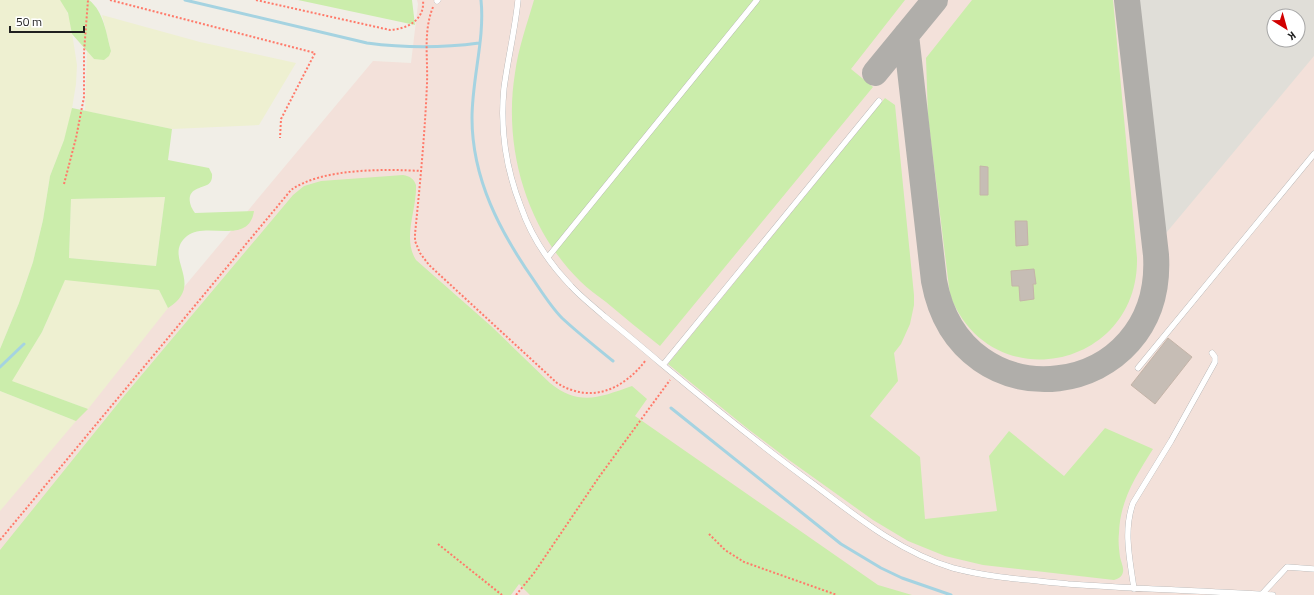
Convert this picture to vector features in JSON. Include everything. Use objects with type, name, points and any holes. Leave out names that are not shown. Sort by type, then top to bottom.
[{"type":"lane","points":[[518,0],[504,90],[503,125],[504,142],[511,176],[520,207],[530,228],[562,276],[581,296],[769,451],[835,501],[896,542],[921,556],[951,567],[984,575],[1019,580],[1134,589],[1273,595]]},
{"type":"lane","points":[[548,257],[757,0]]},
{"type":"lane","points":[[663,365],[878,101]]},
{"type":"lane","points":[[1138,368],[1314,154]]},
{"type":"lane","points":[[1134,589],[1128,532],[1130,513],[1133,503],[1171,441],[1215,362],[1215,357],[1212,353]]},
{"type":"lane","points":[[1262,594],[1287,567],[1314,569]]},
{"type":"path","points":[[64,184],[76,138],[84,96],[84,52],[88,0]]},
{"type":"path","points":[[110,0],[315,53],[281,119],[280,138]]},
{"type":"path","points":[[256,0],[390,30],[404,28],[414,22],[421,13],[423,8],[423,0]]},
{"type":"path","points":[[437,1],[430,15],[426,32],[427,81],[422,171],[415,234],[415,241],[420,253],[436,272],[563,387],[578,392],[591,393],[608,390],[628,380],[640,368],[650,354]]},
{"type":"path","points":[[0,540],[291,190],[312,179],[336,174],[387,170],[422,171]]},
{"type":"path","points":[[516,595],[534,573],[599,477],[674,374]]},
{"type":"path","points":[[709,534],[725,550],[744,562],[837,595]]},
{"type":"path","points":[[438,544],[502,595]]},
{"type":"shaded area","points":[[417,0],[1314,0],[1314,595],[0,595],[0,507],[373,61],[411,63],[418,4]]},
{"type":"shaded area","points":[[1117,0],[1314,0],[1314,56],[1146,257]]},
{"type":"green space","points":[[0,0],[60,0],[65,6],[70,20],[77,65],[76,84],[70,121],[50,176],[43,220],[33,262],[19,303],[0,349]]},
{"type":"green space","points":[[60,0],[89,0],[94,5],[98,10],[106,30],[111,51],[109,56],[104,60],[94,59],[72,34],[68,13]]},
{"type":"green space","points":[[298,0],[412,0],[415,25]]},
{"type":"green space","points":[[534,0],[905,0],[851,69],[873,87],[660,346],[586,287],[561,260],[545,237],[523,185],[516,157],[512,129],[512,101],[518,55]]},
{"type":"green space","points":[[972,0],[1113,0],[1137,258],[1131,296],[1114,325],[1089,346],[1059,358],[1027,359],[996,349],[970,328],[950,295],[928,117],[926,58]]},
{"type":"green space","points":[[102,15],[200,42],[296,63],[259,125],[172,129],[85,111],[87,51],[94,59],[111,51]]},
{"type":"green space","points":[[885,98],[895,105],[914,305],[910,324],[901,344],[894,353],[898,381],[870,416],[920,457],[925,519],[997,511],[989,456],[1009,431],[1064,476],[1105,428],[1153,449],[1135,479],[1122,510],[1119,542],[1123,570],[1120,578],[1114,580],[983,565],[945,556],[908,541],[873,520],[789,460],[668,364]]},
{"type":"green space","points":[[72,108],[172,129],[168,160],[209,168],[212,174],[211,181],[207,185],[195,190],[190,195],[190,204],[195,213],[254,211],[250,222],[244,228],[226,231],[195,232],[187,236],[180,244],[179,253],[184,280],[184,290],[179,299],[168,308],[159,290],[65,280],[42,332],[12,381],[88,409],[76,421],[0,391],[0,349],[19,303],[33,262],[43,220],[50,176],[64,140]],"holes":[[[165,197],[156,266],[69,258],[71,199]]]},
{"type":"green space","points":[[403,175],[411,178],[416,185],[410,243],[416,260],[491,326],[550,383],[571,395],[590,398],[610,394],[632,386],[647,399],[635,416],[878,585],[912,595],[530,595],[519,584],[511,595],[0,595],[0,550],[124,396],[293,195],[304,186],[321,181]]},
{"type":"green space","points":[[165,197],[156,266],[69,258],[71,199]]},
{"type":"green space","points":[[65,279],[159,290],[168,308],[88,409],[11,381],[42,332]]},
{"type":"green space","points":[[0,391],[76,421],[0,511]]},
{"type":"building","points":[[980,166],[988,167],[988,195],[980,195]]},
{"type":"building","points":[[1015,221],[1027,221],[1028,245],[1016,246]]},
{"type":"building","points":[[1034,269],[1036,284],[1033,284],[1034,299],[1020,301],[1019,286],[1012,286],[1011,271]]},
{"type":"building","points":[[1168,338],[1192,357],[1155,404],[1131,385]]},
{"type":"waterway","points":[[185,0],[367,43],[423,47],[479,43]]},
{"type":"waterway","points":[[481,0],[482,15],[480,44],[474,88],[472,118],[473,141],[477,162],[490,204],[510,244],[555,310],[581,335],[613,361]]},
{"type":"waterway","points":[[0,367],[24,344]]},
{"type":"waterway","points":[[671,408],[841,544],[881,568],[902,578],[951,595]]},
{"type":"taxiway","points":[[875,73],[935,0]]},
{"type":"taxiway","points":[[906,35],[934,281],[952,328],[981,360],[1018,376],[1058,378],[1097,367],[1129,342],[1150,304],[1156,255],[1127,0]]}]
